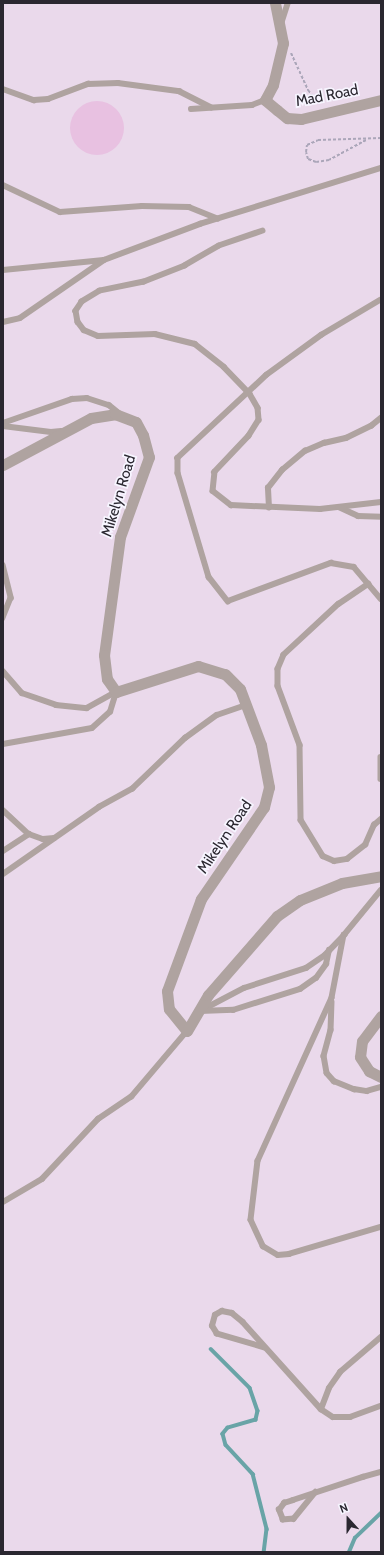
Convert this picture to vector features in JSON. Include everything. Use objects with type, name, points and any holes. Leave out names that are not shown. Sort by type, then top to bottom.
[{"type":"street","name":"Mad Road","points":[[275,3],[281,24],[283,43],[273,85],[266,100],[286,118],[302,119],[381,100]]},
{"type":"street","points":[[3,465],[65,430],[91,418],[106,414],[121,414]]},
{"type":"street","name":"Mikelyn Road","points":[[121,414],[136,422],[143,435],[148,457],[120,537],[104,655],[107,679],[116,692],[198,666],[225,674],[240,689],[246,704],[261,744],[269,787],[264,807],[201,899],[167,991],[169,1009],[187,1031]]},
{"type":"street","points":[[187,1031],[208,996],[277,916],[300,900],[342,882],[381,876]]},
{"type":"street","points":[[381,1016],[362,1041],[360,1057],[369,1071],[381,1077]]},
{"type":"lane","points":[[281,24],[288,3]]},
{"type":"lane","points":[[3,89],[34,100],[48,99],[88,84],[118,83],[179,91],[211,107]]},
{"type":"lane","points":[[191,109],[252,105],[266,100]]},
{"type":"lane","points":[[3,270],[104,260],[218,219],[381,168]]},
{"type":"lane","points":[[3,185],[60,212],[142,206],[189,207],[218,219]]},
{"type":"lane","points":[[263,231],[219,246],[185,266],[144,282],[100,291],[82,302],[76,311],[78,322],[84,330],[98,336],[155,334],[195,344],[224,367],[250,394],[258,408],[259,420],[249,436],[215,472],[213,491],[231,505],[269,508],[338,507],[381,502]]},
{"type":"lane","points":[[3,322],[20,318],[104,260]]},
{"type":"lane","points":[[381,300],[291,355],[250,394],[178,458],[178,473],[209,576],[228,601],[331,563],[354,567],[381,599]]},
{"type":"lane","points":[[3,424],[72,399],[87,398],[102,403],[121,414]]},
{"type":"lane","points":[[269,508],[268,488],[282,470],[305,452],[324,443],[346,438],[371,426],[381,418]]},
{"type":"lane","points":[[3,424],[51,432],[65,430]]},
{"type":"lane","points":[[338,507],[358,516],[381,517]]},
{"type":"lane","points":[[3,565],[11,598],[3,618]]},
{"type":"lane","points":[[369,584],[339,604],[284,656],[278,668],[278,686],[300,745],[301,820],[323,856],[334,861],[346,859],[365,844],[374,825],[381,819]]},
{"type":"lane","points":[[3,671],[22,693],[56,705],[87,708],[116,692]]},
{"type":"lane","points":[[3,744],[92,728],[110,712],[116,692]]},
{"type":"lane","points":[[3,874],[99,807],[132,789],[185,738],[217,716],[246,704]]},
{"type":"lane","points":[[381,757],[381,779]]},
{"type":"lane","points":[[3,810],[29,834],[43,839],[54,838]]},
{"type":"lane","points":[[3,851],[29,834]]},
{"type":"lane","points":[[198,1012],[244,988],[306,968],[329,950],[344,935],[381,890]]},
{"type":"lane","points":[[344,935],[332,998],[331,1030],[324,1056],[327,1073],[334,1081],[354,1089],[367,1091],[381,1087]]},
{"type":"lane","points":[[198,1012],[233,1010],[300,988],[316,978],[326,964],[329,950]]},
{"type":"lane","points":[[332,998],[258,1161],[251,1220],[263,1246],[278,1255],[289,1254],[381,1227]]},
{"type":"lane","points":[[3,1202],[42,1179],[98,1119],[131,1097],[187,1031]]},
{"type":"lane","points":[[265,1348],[217,1334],[212,1326],[215,1315],[222,1311],[232,1313],[265,1348],[321,1409],[333,1417],[350,1417],[381,1406]]},
{"type":"lane","points":[[321,1409],[329,1388],[340,1372],[381,1337]]},
{"type":"lane","points":[[316,1492],[294,1519],[283,1520],[279,1510],[284,1503],[316,1492],[381,1472]]},
{"type":"path","points":[[283,43],[293,56],[308,90],[316,102],[330,112]]},
{"type":"path","points":[[366,140],[329,160],[316,162],[308,158],[306,152],[306,145],[318,140],[366,140],[381,138]]},
{"type":"shaded area","points":[[3,3],[381,3],[381,1552],[3,1552]]},
{"type":"building","points":[[97,101],[107,103],[116,109],[122,118],[124,128],[122,138],[116,147],[107,153],[97,155],[87,153],[78,147],[72,138],[70,128],[72,118],[78,109],[87,103]]},
{"type":"waterway","points":[[211,1349],[250,1388],[258,1411],[256,1420],[228,1428],[223,1434],[226,1445],[253,1474],[267,1529],[264,1552]]},
{"type":"waterway","points":[[349,1552],[355,1538],[381,1513]]}]
